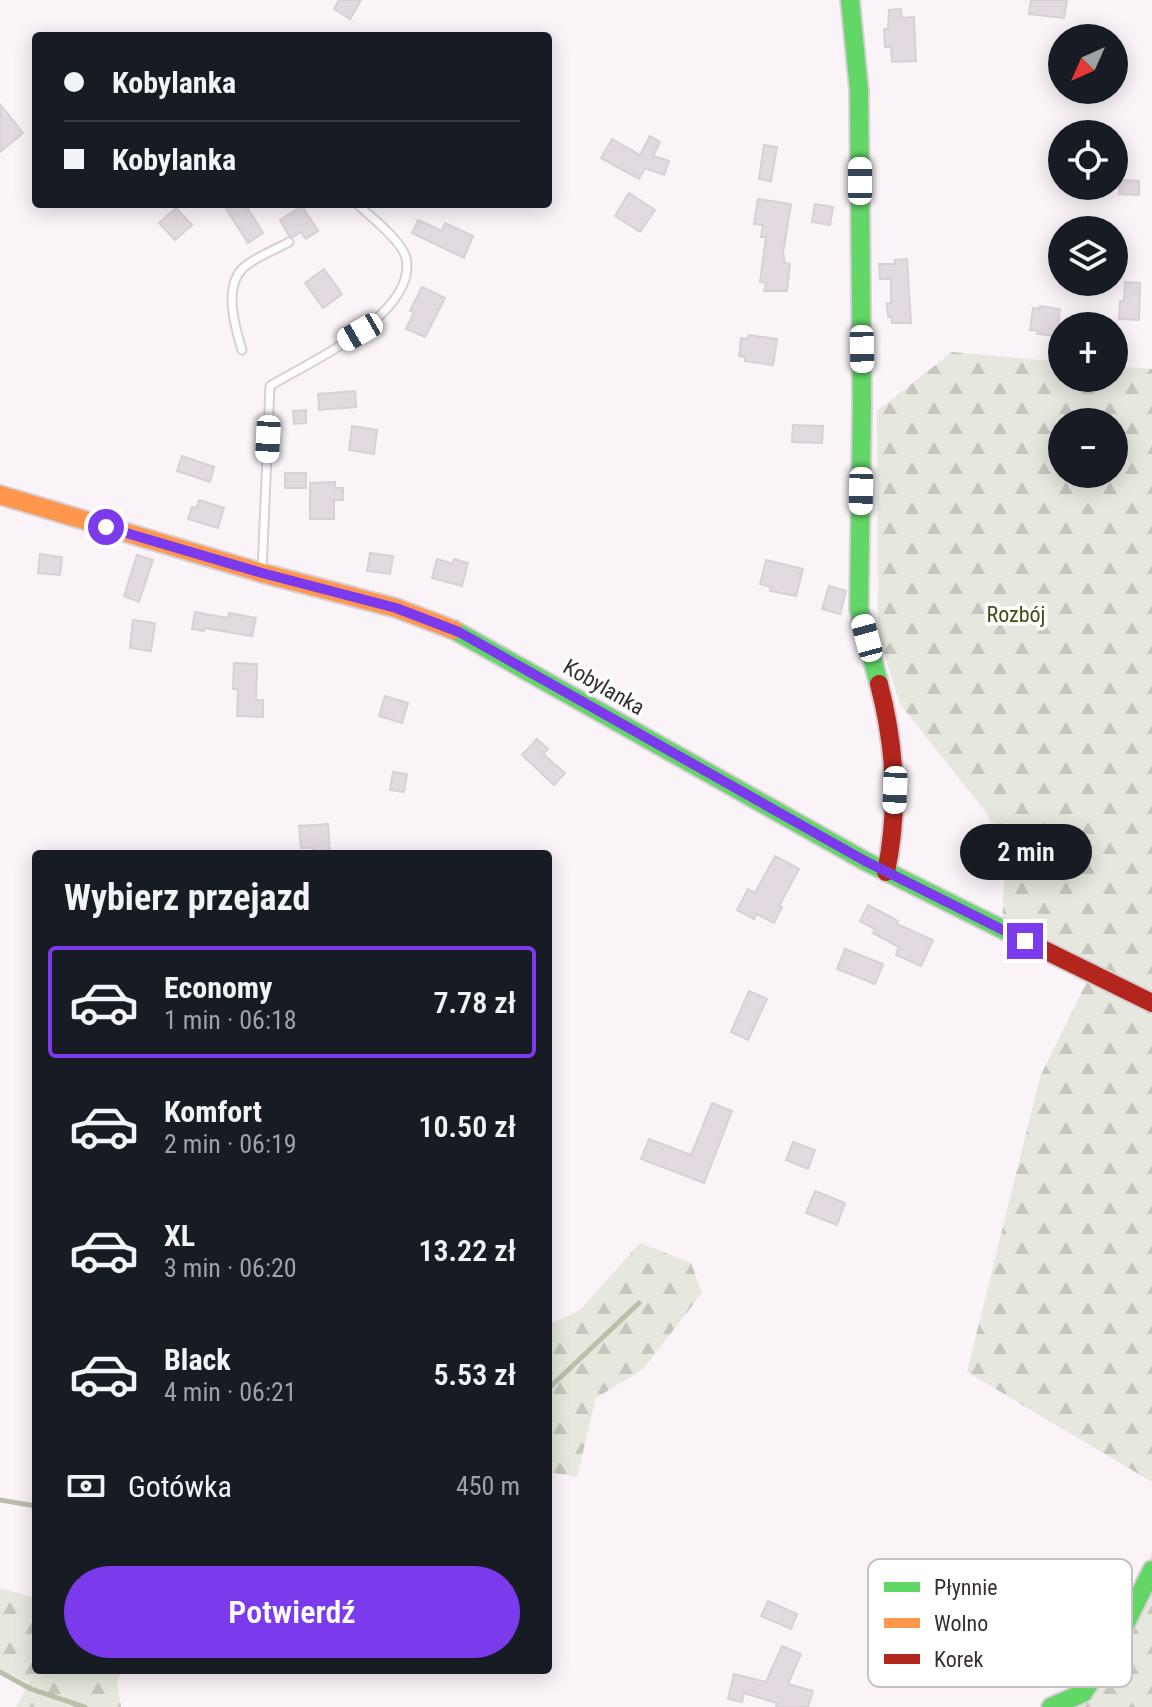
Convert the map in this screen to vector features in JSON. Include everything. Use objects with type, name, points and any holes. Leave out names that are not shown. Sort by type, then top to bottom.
[{"type":"street","points":[[850,0],[859,90],[862,403],[859,609],[882,696],[895,790],[893,839],[886,872]]},
{"type":"street","name":"Kobylanka","points":[[0,495],[262,573],[396,608],[459,632],[886,872],[1152,1003]]},
{"type":"street","points":[[1132,1611],[1152,1570]]},
{"type":"street","points":[[1051,1707],[1083,1693],[1087,1687]]},
{"type":"lane","points":[[262,573],[270,386],[360,332],[390,308],[407,278],[406,256],[390,235],[361,208]]},
{"type":"lane","points":[[242,350],[235,329],[233,308],[237,279],[243,269],[289,242]]},
{"type":"green space","name":"Rozbój","points":[[952,352],[1048,361],[1048,392],[1128,392],[1128,367],[1152,369],[1152,1482],[967,1372],[1040,1077],[1090,975],[1002,931],[1005,849],[985,811],[900,704],[878,634],[877,411]]},
{"type":"green space","points":[[640,1243],[691,1263],[702,1293],[643,1369],[596,1398],[577,1477],[552,1473],[552,1323],[580,1310]]},
{"type":"green space","points":[[1152,1552],[1152,1707],[1064,1707],[1082,1687],[1132,1687],[1132,1597]]},
{"type":"green space","points":[[0,1588],[32,1597],[32,1674],[120,1674],[117,1681],[121,1707],[16,1707],[29,1683],[12,1675],[0,1674]]},
{"type":"building","points":[[339,0],[361,0],[350,19],[334,9]]},
{"type":"building","points":[[1031,0],[1067,0],[1064,18],[1029,14]]},
{"type":"building","points":[[901,9],[902,18],[914,17],[916,61],[892,62],[891,47],[885,47],[884,29],[888,29],[889,10]]},
{"type":"building","points":[[0,104],[23,133],[0,152]]},
{"type":"building","points":[[650,136],[660,142],[653,156],[669,161],[664,175],[645,168],[639,179],[601,158],[612,139],[640,155]]},
{"type":"building","points":[[764,145],[777,147],[771,181],[759,179]]},
{"type":"building","points":[[1128,180],[1139,181],[1139,195],[1128,194]]},
{"type":"building","points":[[629,193],[655,210],[640,232],[615,216]]},
{"type":"building","points":[[758,199],[791,204],[783,253],[785,263],[790,264],[787,291],[764,291],[766,283],[760,282],[766,237],[761,237],[763,225],[754,224]]},
{"type":"building","points":[[815,204],[833,207],[830,225],[812,222]]},
{"type":"building","points":[[176,208],[192,225],[175,240],[159,223]]},
{"type":"building","points":[[226,208],[247,208],[263,233],[248,243]]},
{"type":"building","points":[[303,208],[318,231],[306,239],[301,232],[289,236],[280,220]]},
{"type":"building","points":[[418,220],[442,231],[445,223],[473,236],[464,258],[412,233]]},
{"type":"building","points":[[907,259],[911,323],[892,323],[892,317],[888,317],[887,303],[891,303],[891,279],[880,279],[879,264],[895,264],[895,260]]},
{"type":"building","points":[[324,269],[342,294],[323,308],[305,283]]},
{"type":"building","points":[[1128,282],[1140,283],[1139,320],[1128,319],[1128,312],[1119,312],[1120,301],[1124,301],[1124,296],[1128,296]]},
{"type":"building","points":[[422,287],[445,298],[425,337],[406,329],[414,312],[410,311]]},
{"type":"building","points":[[1040,306],[1060,309],[1060,312],[1048,312],[1048,335],[1030,330],[1033,308],[1039,309]]},
{"type":"building","points":[[749,335],[777,339],[773,365],[745,361],[745,357],[739,356],[741,338],[748,339]]},
{"type":"building","points":[[355,391],[356,407],[319,410],[318,394]]},
{"type":"building","points":[[306,410],[306,423],[294,424],[293,411]]},
{"type":"building","points":[[793,425],[823,426],[822,443],[792,442]]},
{"type":"building","points":[[352,426],[377,430],[374,454],[349,450]]},
{"type":"building","points":[[182,456],[214,467],[210,482],[177,471]]},
{"type":"building","points":[[285,473],[306,473],[306,488],[285,488]]},
{"type":"building","points":[[335,482],[335,488],[343,488],[343,500],[334,500],[334,519],[310,519],[310,483]]},
{"type":"building","points":[[199,500],[224,508],[218,528],[188,519],[192,507],[197,508]]},
{"type":"building","points":[[370,553],[393,556],[390,574],[367,571]]},
{"type":"building","points":[[40,554],[62,557],[60,575],[38,573]]},
{"type":"building","points":[[137,555],[153,560],[139,602],[124,596]]},
{"type":"building","points":[[437,559],[453,564],[454,559],[468,563],[462,586],[432,578]]},
{"type":"building","points":[[766,560],[803,569],[796,596],[770,591],[771,587],[760,584]]},
{"type":"building","points":[[829,586],[846,591],[840,614],[822,609]]},
{"type":"building","points":[[195,612],[228,618],[229,613],[256,618],[252,636],[192,629]]},
{"type":"building","points":[[133,620],[155,623],[151,651],[130,648]]},
{"type":"building","points":[[234,663],[257,664],[256,700],[263,700],[263,717],[237,716],[238,689],[233,689]]},
{"type":"building","points":[[385,696],[408,703],[402,723],[379,716]]},
{"type":"building","points":[[537,739],[548,749],[543,754],[565,773],[554,785],[522,755]]},
{"type":"building","points":[[393,772],[407,774],[404,792],[390,790]]},
{"type":"building","points":[[328,824],[330,850],[301,848],[299,826]]},
{"type":"building","points":[[775,856],[799,869],[779,906],[782,907],[774,923],[756,914],[754,919],[737,910],[748,889],[755,893]]},
{"type":"building","points":[[868,905],[898,921],[897,924],[933,940],[921,966],[896,955],[899,947],[873,933],[875,929],[860,921]]},
{"type":"building","points":[[845,949],[883,964],[875,984],[837,969]]},
{"type":"building","points":[[749,991],[767,999],[748,1040],[731,1032]]},
{"type":"building","points":[[712,1103],[732,1111],[704,1183],[641,1159],[649,1139],[691,1155]]},
{"type":"building","points":[[793,1142],[815,1150],[808,1169],[786,1160]]},
{"type":"building","points":[[815,1191],[845,1203],[837,1225],[806,1213]]},
{"type":"building","points":[[768,1601],[797,1614],[791,1629],[761,1616]]},
{"type":"building","points":[[782,1646],[801,1654],[788,1684],[813,1691],[808,1707],[776,1707],[777,1703],[744,1693],[742,1702],[728,1699],[734,1674],[766,1682]]},
{"type":"waterway","points":[[552,1385],[639,1303]]},
{"type":"waterway","points":[[0,1500],[32,1505]]},
{"type":"waterway","points":[[0,1672],[31,1689],[85,1707]]},
{"type":"traffic: fast","points":[[850,0],[859,90],[862,403],[859,609],[879,684]]},
{"type":"traffic: fast","points":[[454,630],[865,861],[1014,935]]},
{"type":"traffic: fast","points":[[1132,1611],[1152,1570]]},
{"type":"traffic: fast","points":[[1051,1707],[1083,1693],[1087,1687]]},
{"type":"traffic: slow","points":[[0,495],[262,573],[396,608],[454,630]]},
{"type":"traffic: jam","points":[[879,684],[889,730],[894,801],[886,872]]},
{"type":"traffic: jam","points":[[1014,935],[1152,1003]]},
{"type":"route","points":[[106,527],[396,608],[459,632],[865,861],[1025,941]]}]
